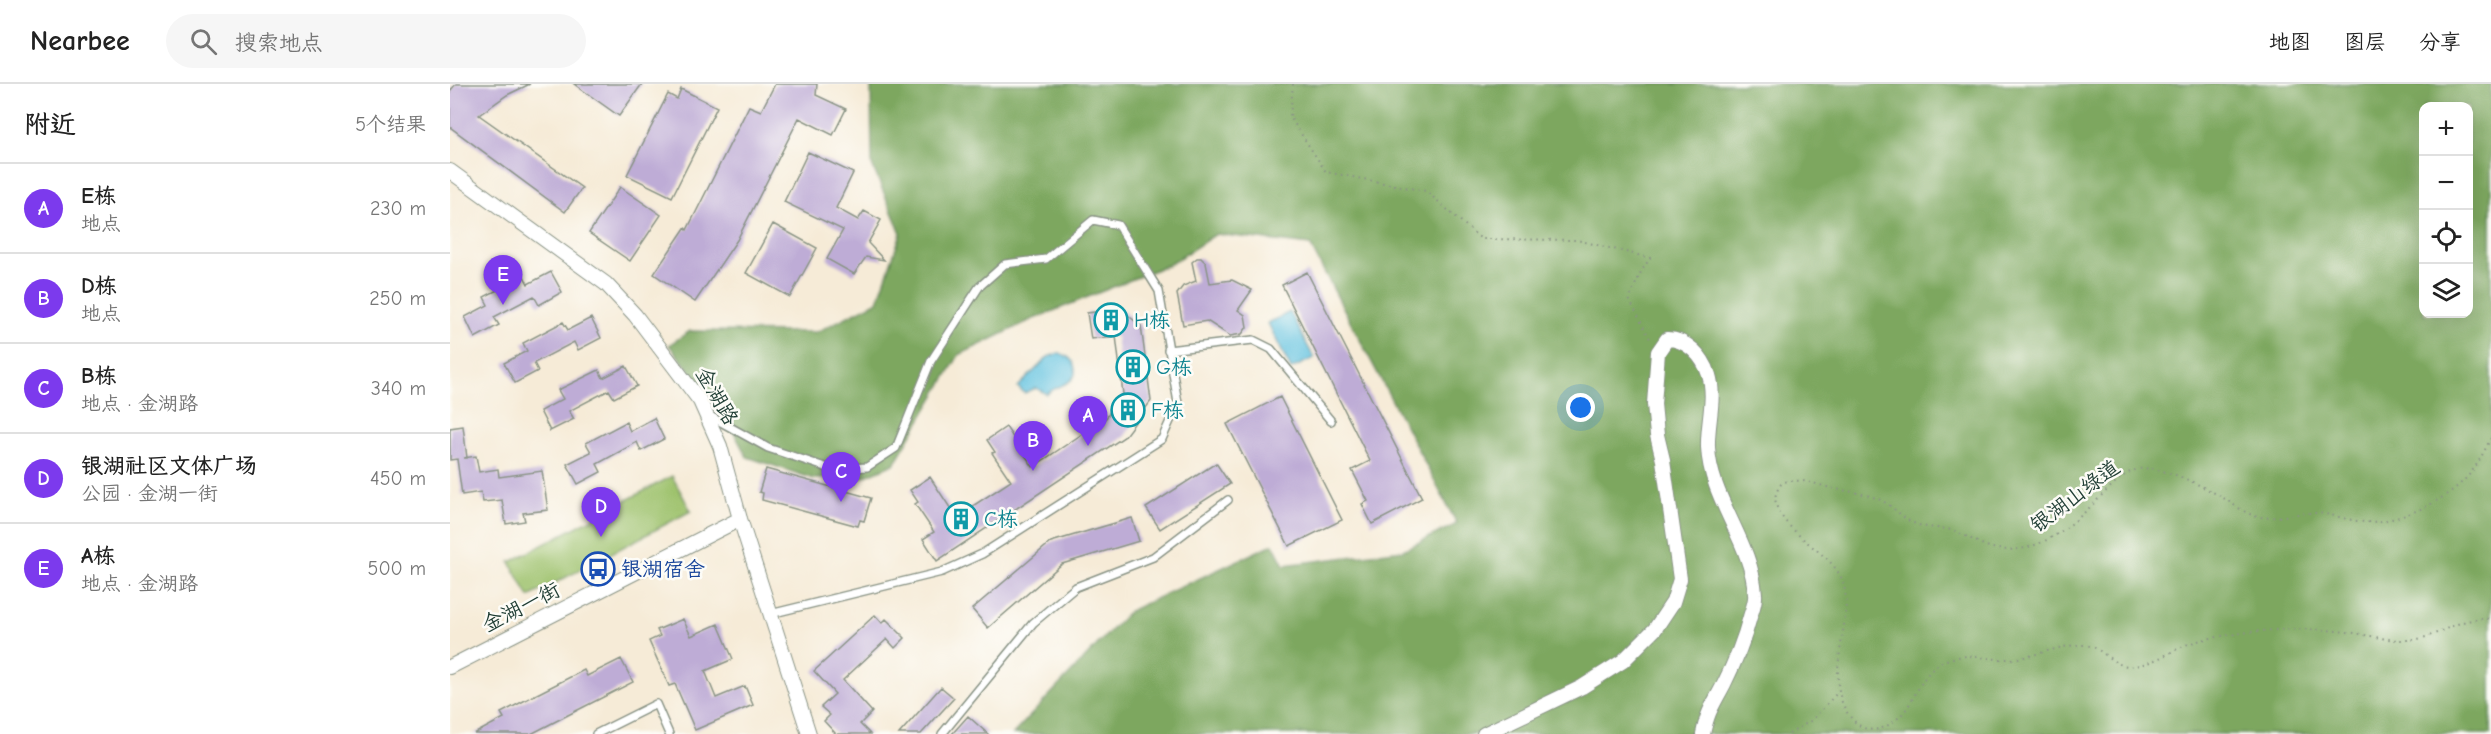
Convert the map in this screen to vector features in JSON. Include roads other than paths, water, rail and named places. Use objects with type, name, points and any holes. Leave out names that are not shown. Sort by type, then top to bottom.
[{"type":"street","name":"金湖路","points":[[450,171],[594,274],[634,315],[690,387],[708,416],[720,446],[740,519],[809,734]]},
{"type":"street","points":[[1484,734],[1582,687],[1623,661],[1655,629],[1673,602],[1680,579],[1654,404],[1658,352],[1667,339],[1679,339],[1695,351],[1709,375],[1712,413],[1708,447],[1714,476],[1745,553],[1755,596],[1744,642],[1724,685],[1708,710],[1703,734]]},
{"type":"street","name":"金湖一街","points":[[450,667],[740,519]]},
{"type":"lane","points":[[708,416],[768,448],[831,469],[867,467],[896,448],[932,361],[979,287],[1005,264],[1046,259],[1093,220],[1118,225],[1159,291],[1178,403],[1162,440],[982,554],[942,572],[771,614]]},
{"type":"lane","points":[[1168,350],[1253,340],[1271,349],[1331,421]]},
{"type":"lane","points":[[942,734],[1033,623],[1076,587],[1153,557],[1228,500]]},
{"type":"lane","points":[[596,734],[656,704],[669,734]]},
{"type":"water","points":[[1290,312],[1314,358],[1291,369],[1268,323]]},
{"type":"water","points":[[1059,353],[1068,357],[1073,363],[1075,372],[1071,380],[1047,394],[1036,388],[1024,393],[1018,387],[1048,357]]},
{"type":"place","name":"A栋","points":[[503,305]]},
{"type":"place","name":"H栋","points":[[1111,320]]},
{"type":"place","name":"G栋","points":[[1133,367]]},
{"type":"place","name":"F栋","points":[[1128,410]]},
{"type":"place","name":"E栋","points":[[1088,446]]},
{"type":"place","name":"D栋","points":[[1033,471]]},
{"type":"place","name":"B栋","points":[[841,502]]},
{"type":"place","name":"C栋","points":[[961,519]]},
{"type":"place","name":"银湖社区文体广场","points":[[601,537]]},
{"type":"place","name":"银湖宿舍","points":[[598,569]]}]
